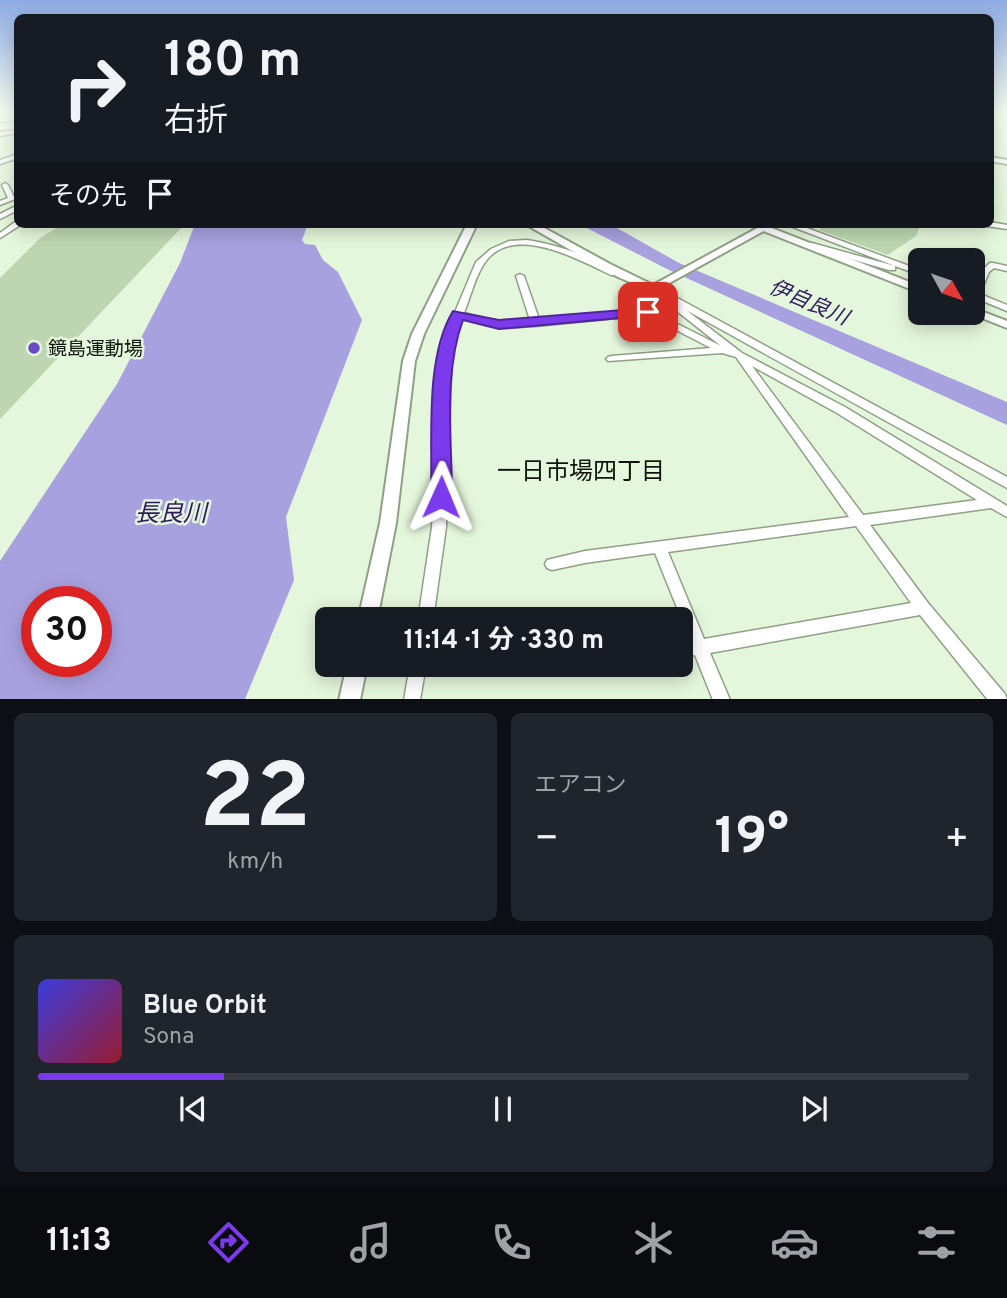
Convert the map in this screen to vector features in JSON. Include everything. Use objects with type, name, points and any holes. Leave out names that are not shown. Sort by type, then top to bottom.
[{"type":"main road","points":[[370,607],[388,523],[410,361],[418,334],[470,228]]},
{"type":"main road","points":[[538,228],[581,249],[625,278],[653,289],[759,228]]},
{"type":"main road","points":[[985,316],[1007,325]]},
{"type":"street","points":[[0,205],[12,199],[3,184]]},
{"type":"street","points":[[759,228],[908,285]]},
{"type":"street","points":[[799,228],[908,270]]},
{"type":"street","points":[[795,241],[908,272]]},
{"type":"street","points":[[427,607],[440,517],[444,365],[447,343],[478,264],[487,253],[501,246],[527,243],[550,245],[625,278]]},
{"type":"street","points":[[985,271],[993,265],[1007,269]]},
{"type":"street","points":[[520,276],[536,323]]},
{"type":"street","points":[[653,289],[739,355],[841,410],[1007,512]]},
{"type":"street","points":[[653,289],[1007,483]]},
{"type":"street","points":[[985,299],[1007,308]]},
{"type":"street","points":[[458,314],[499,324],[648,312],[722,350],[739,355],[923,608],[999,699]]},
{"type":"street","points":[[611,359],[722,350]]},
{"type":"street","points":[[552,564],[859,519],[992,503]]},
{"type":"street","points":[[660,549],[722,699]]},
{"type":"street","points":[[693,648],[923,608]]},
{"type":"street","points":[[349,699],[354,677]]},
{"type":"street","points":[[412,699],[416,677]]},
{"type":"green space","name":"鏡島運動場","points":[[56,228],[181,228],[0,419],[0,278],[40,238]]},
{"type":"green space","points":[[919,228],[916,236],[888,255],[819,230]]},
{"type":"water","name":"長良川","points":[[193,228],[306,228],[302,240],[305,244],[315,245],[323,260],[338,272],[362,320],[286,517],[294,580],[245,699],[0,699],[0,561],[117,384],[180,263]]},
{"type":"water","points":[[587,228],[617,228],[679,263],[1007,402],[1007,425],[669,270]]},
{"type":"place","name":"鏡島運動場","points":[[34,348]]},
{"type":"district","name":"一日市場四丁目","points":[[581,471]]},
{"type":"route","points":[[441,497],[444,365],[452,324],[458,314],[499,324],[648,312]]},
{"type":"water label","name":"伊自良川","points":[[809,302]]}]
